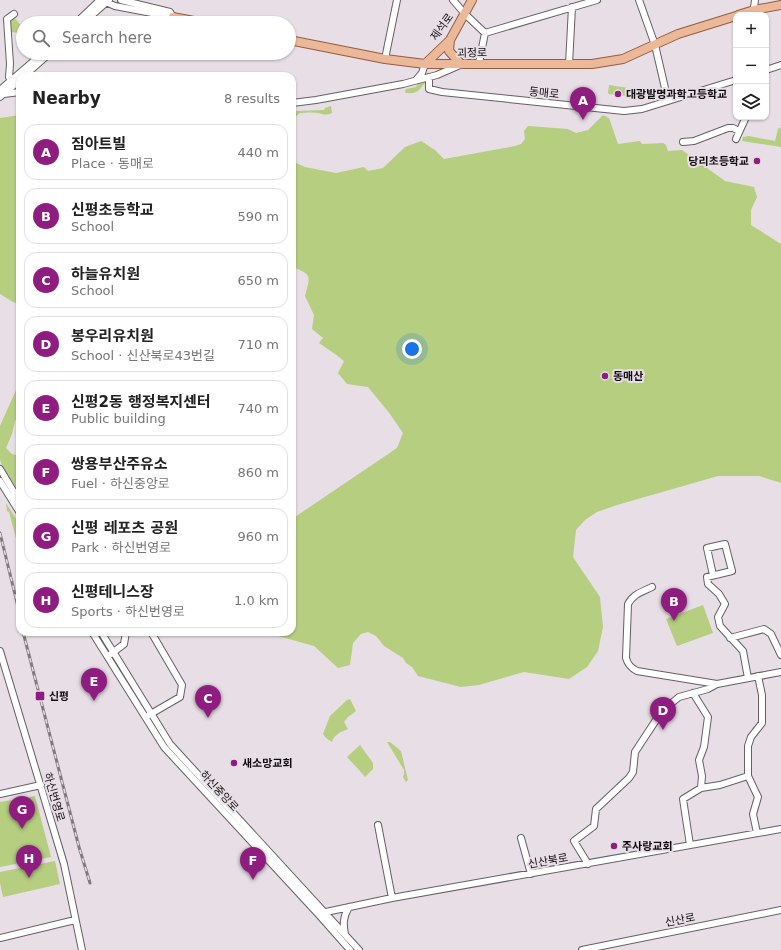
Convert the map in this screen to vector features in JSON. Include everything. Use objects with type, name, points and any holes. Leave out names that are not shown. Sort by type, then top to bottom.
[{"type":"main road","name":"제석로","points":[[425,64],[450,40],[472,0]]},
{"type":"main road","name":"괴정로","points":[[754,12],[781,5]]},
{"type":"main road","name":"괴정로","points":[[296,41],[385,59],[425,64],[592,64],[623,59],[678,34],[733,16]]},
{"type":"main road","points":[[450,40],[449,51],[461,64]]},
{"type":"street","points":[[120,0],[170,12],[172,16]]},
{"type":"street","points":[[385,59],[397,0]]},
{"type":"street","points":[[453,0],[485,33]]},
{"type":"street","points":[[485,33],[597,0]]},
{"type":"street","points":[[639,0],[655,45],[668,101]]},
{"type":"street","points":[[754,12],[755,0]]},
{"type":"street","points":[[104,1],[114,6],[168,16]]},
{"type":"street","points":[[85,16],[104,1]]},
{"type":"street","points":[[90,16],[104,1]]},
{"type":"street","points":[[569,64],[572,7]]},
{"type":"street","points":[[11,81],[9,77],[10,64],[7,19],[14,14]]},
{"type":"street","points":[[479,64],[485,33]]},
{"type":"street","points":[[21,72],[35,60]]},
{"type":"street","points":[[29,72],[42,60]]},
{"type":"street","points":[[416,80],[422,73],[425,64]]},
{"type":"street","points":[[296,102],[348,94],[429,77],[461,64]]},
{"type":"street","points":[[769,69],[781,65]]},
{"type":"street","points":[[1,94],[16,77]]},
{"type":"street","name":"동매로","points":[[429,77],[429,89],[442,92],[624,111],[642,109],[733,81]]},
{"type":"street","points":[[1,94],[16,83]]},
{"type":"street","points":[[1,94],[16,92]]},
{"type":"street","points":[[736,139],[745,120]]},
{"type":"street","points":[[683,142],[694,141],[728,128],[733,128],[740,131]]},
{"type":"street","points":[[0,469],[16,495]]},
{"type":"street","points":[[0,480],[16,504]]},
{"type":"street","points":[[713,575],[707,548],[725,544],[732,571],[707,577],[708,584],[719,594],[725,604],[718,617],[720,626],[743,651],[748,678]]},
{"type":"street","points":[[652,587],[635,595],[631,598],[628,604],[626,658],[628,664],[637,672],[717,684]]},
{"type":"street","points":[[730,638],[764,629],[771,634],[781,655]]},
{"type":"street","points":[[95,636],[145,717],[167,745],[323,914],[345,934],[359,950]]},
{"type":"street","points":[[104,636],[152,713],[167,745]]},
{"type":"street","points":[[108,657],[124,644],[125,636]]},
{"type":"street","points":[[145,717],[180,697],[182,685],[153,636]]},
{"type":"street","name":"하신번영로","points":[[0,651],[64,864],[82,950]]},
{"type":"street","points":[[588,864],[574,842],[594,826],[596,809],[629,778],[633,772],[636,752],[642,740],[662,710],[679,697],[708,689],[717,684],[781,672]]},
{"type":"street","points":[[757,833],[753,814],[758,797],[748,776],[748,746],[751,737],[762,723],[762,695],[758,676]]},
{"type":"street","points":[[693,693],[708,717],[704,747],[699,760],[702,776],[701,788]]},
{"type":"street","points":[[690,845],[683,799],[701,788],[720,785],[748,776]]},
{"type":"street","points":[[0,794],[41,785]]},
{"type":"street","points":[[378,825],[392,898]]},
{"type":"street","name":"신산북로","points":[[323,914],[392,898],[781,829]]},
{"type":"street","points":[[521,838],[531,874]]},
{"type":"street","points":[[345,934],[343,922],[348,907]]},
{"type":"street","name":"신산로","points":[[582,950],[781,910]]},
{"type":"street","points":[[323,914],[350,950]]},
{"type":"street","points":[[0,938],[75,920]]},
{"type":"green space","points":[[14,17],[16,19],[16,33],[11,32],[9,21]]},
{"type":"green space","points":[[426,82],[416,92],[405,92],[406,89],[416,87],[418,83]]},
{"type":"green space","points":[[609,85],[634,89],[636,92],[635,97],[608,94]]},
{"type":"green space","points":[[331,106],[332,113],[300,113],[296,116],[296,111],[324,110],[325,108]]},
{"type":"green space","points":[[603,115],[609,118],[618,144],[640,141],[642,144],[663,143],[666,145],[668,151],[682,150],[725,181],[754,187],[757,197],[751,210],[751,225],[781,244],[781,483],[759,476],[718,476],[617,505],[597,512],[585,520],[576,530],[573,557],[600,597],[603,627],[598,651],[587,667],[569,679],[524,672],[479,685],[461,687],[418,676],[403,658],[384,646],[376,636],[368,632],[361,634],[353,643],[350,665],[338,668],[314,646],[278,636],[296,636],[296,516],[397,448],[403,433],[368,387],[347,384],[338,373],[344,361],[319,343],[323,338],[312,329],[314,315],[305,296],[309,280],[307,274],[296,268],[296,163],[305,167],[336,173],[364,167],[368,171],[383,168],[405,147],[421,141],[435,150],[444,159],[521,144],[525,139],[524,131],[528,126],[568,129],[576,133],[588,130]]},
{"type":"green space","points":[[16,116],[16,303],[0,294],[0,118]]},
{"type":"green space","points":[[781,127],[781,147],[742,141],[743,137],[749,136],[775,141],[778,129]]},
{"type":"green space","points":[[16,390],[16,419],[6,448],[12,454],[16,455],[16,487],[3,468],[0,460],[0,426]]},
{"type":"green space","points":[[6,503],[16,519],[16,538],[9,512],[7,511]]},
{"type":"green space","points":[[703,605],[713,633],[677,646],[666,619]]},
{"type":"green space","points":[[350,699],[356,711],[344,722],[348,729],[336,735],[332,742],[323,734],[330,716]]},
{"type":"green space","points":[[387,742],[390,742],[401,751],[408,780],[406,782],[403,777],[404,770]]},
{"type":"green space","points":[[360,745],[373,763],[373,769],[365,777],[347,757]]},
{"type":"green space","points":[[35,796],[51,857],[0,867],[0,802]]},
{"type":"green space","points":[[55,861],[60,884],[3,897],[0,883],[0,872]]},
{"type":"railway","points":[[0,533],[16,599]]},
{"type":"railway","points":[[24,636],[79,847],[90,883]]},
{"type":"place","name":"대광발명과학고등학교","points":[[618,94]]},
{"type":"place","name":"짐아트빌","points":[[583,120]]},
{"type":"place","name":"당리초등학교","points":[[757,161]]},
{"type":"place","name":"동매산","points":[[605,376]]},
{"type":"place","name":"신평초등학교","points":[[674,621]]},
{"type":"place","name":"신평","points":[[40,696]]},
{"type":"place","name":"신평2동 행정복지센터","points":[[94,701]]},
{"type":"place","name":"하늘유치원","points":[[208,718]]},
{"type":"place","name":"봉우리유치원","points":[[663,730]]},
{"type":"place","name":"새소망교회","points":[[234,763]]},
{"type":"place","name":"신평 레포츠 공원","points":[[22,829]]},
{"type":"place","name":"주사랑교회","points":[[614,846]]},
{"type":"place","name":"신평테니스장","points":[[29,878]]},
{"type":"place","name":"쌍용부산주유소","points":[[253,880]]}]
